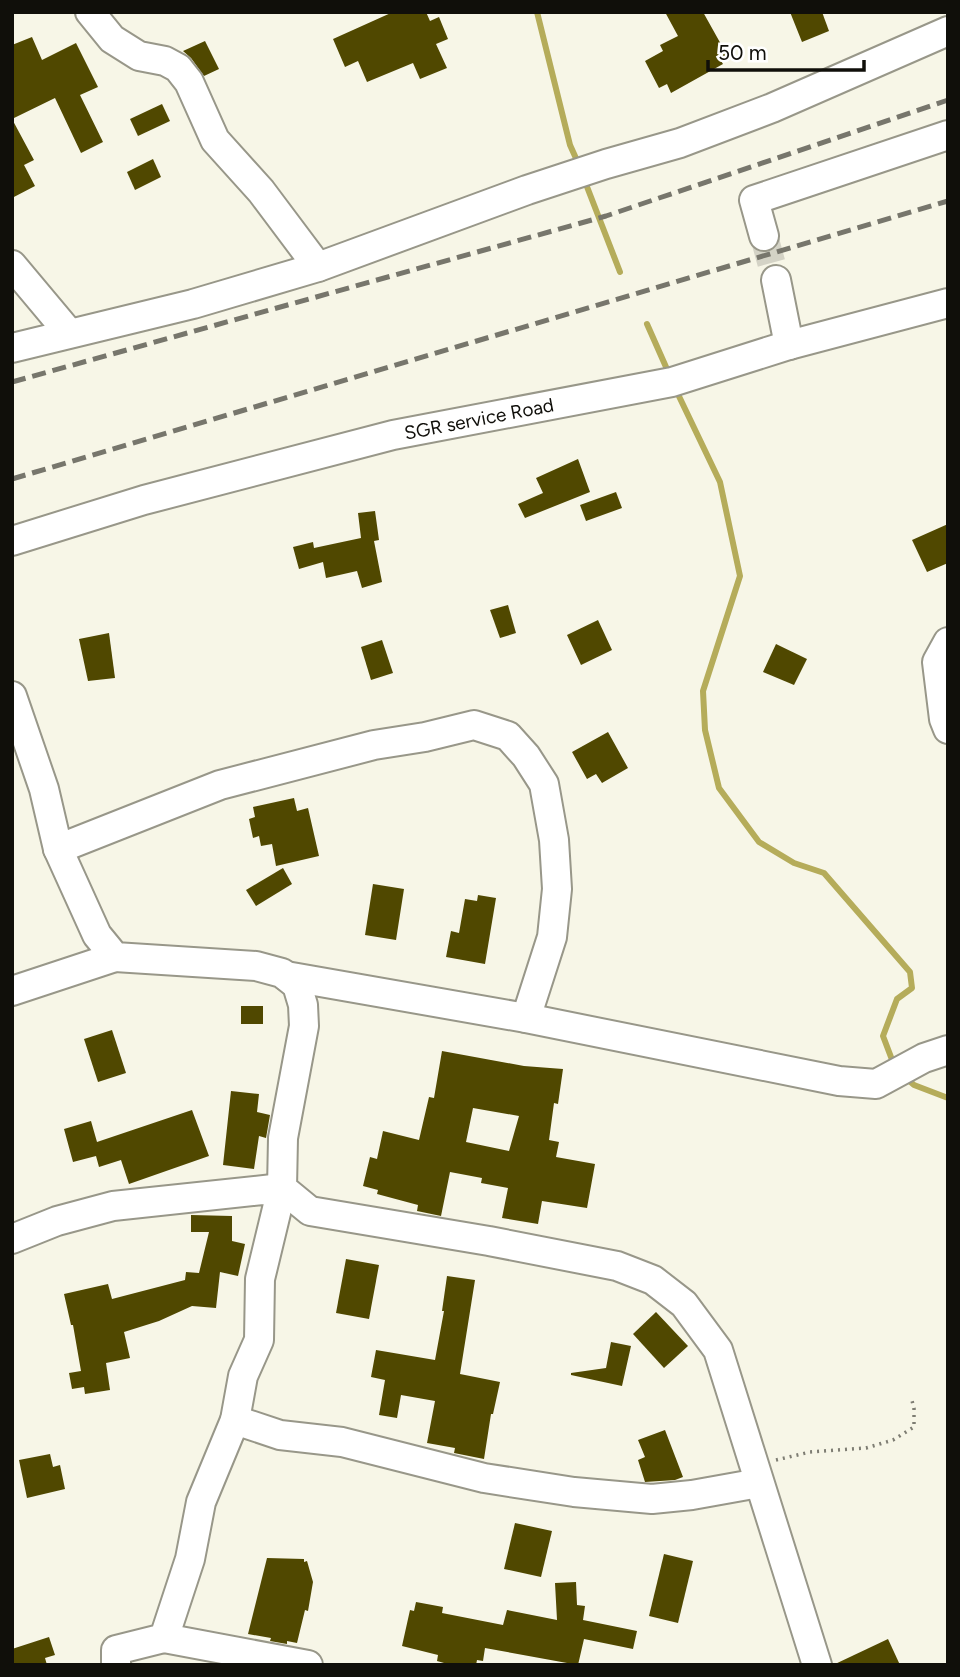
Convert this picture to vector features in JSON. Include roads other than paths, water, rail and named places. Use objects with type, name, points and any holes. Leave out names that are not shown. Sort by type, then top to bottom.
[{"type":"street","points":[[90,12],[112,39],[139,56],[165,61],[178,68],[189,82],[215,140],[261,191],[318,267]]},
{"type":"street","points":[[12,348],[194,304],[318,267],[527,190],[680,143],[772,108],[947,31],[939,12]]},
{"type":"street","points":[[764,236],[754,200],[948,135]]},
{"type":"street","points":[[12,265],[69,333]]},
{"type":"street","points":[[776,280],[789,345]]},
{"type":"street","name":"SGR service Road","points":[[12,541],[144,500],[393,435],[672,382],[789,345],[948,303]]},
{"type":"street","points":[[948,642],[937,662],[944,719],[948,729]]},
{"type":"street","points":[[12,696],[44,789],[58,849],[97,934],[115,957]]},
{"type":"street","points":[[58,849],[220,785],[361,749],[474,725],[508,736],[526,756],[544,784],[555,852],[557,889],[552,937],[526,1018]]},
{"type":"street","points":[[12,990],[115,957],[256,966],[286,976],[526,1018],[839,1081],[876,1084],[948,1050]]},
{"type":"street","points":[[164,1638],[190,1559],[201,1502],[235,1420],[243,1376],[259,1340],[260,1279],[282,1188],[284,1138],[304,1026],[303,1005],[297,985],[286,976]]},
{"type":"street","points":[[12,1239],[57,1221],[113,1206],[282,1188],[310,1211],[617,1266],[653,1280],[684,1304],[718,1350],[817,1665]]},
{"type":"street","points":[[235,1420],[280,1434],[342,1442],[484,1478],[574,1492],[652,1499],[692,1495],[757,1475]]},
{"type":"street","points":[[116,1665],[116,1650],[164,1638],[308,1665]]},
{"type":"waterway","points":[[537,12],[570,145],[579,165]]},
{"type":"waterway","points":[[584,179],[620,272]]},
{"type":"waterway","points":[[647,324],[670,376]]},
{"type":"waterway","points":[[676,390],[720,482],[740,576],[703,691],[705,730],[719,788],[759,842],[794,863],[824,873],[910,972],[912,988],[897,999],[883,1036],[894,1065]]},
{"type":"waterway","points":[[906,1078],[914,1085],[948,1098]]},
{"type":"tunnel","points":[[764,236],[776,280]]},
{"type":"railway","points":[[12,382],[606,216],[948,100]]},
{"type":"railway","points":[[12,479],[948,201]]}]
